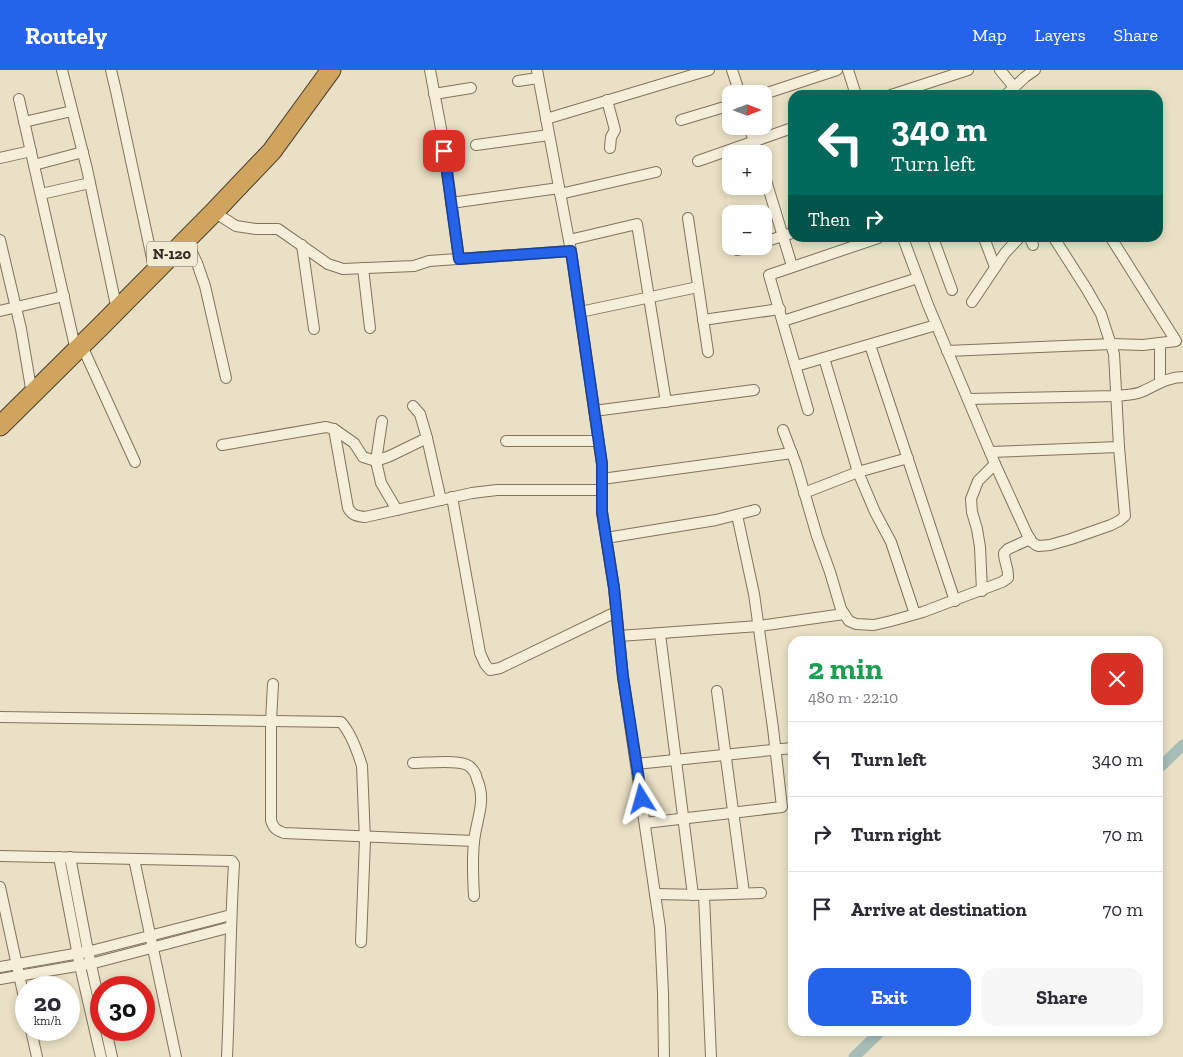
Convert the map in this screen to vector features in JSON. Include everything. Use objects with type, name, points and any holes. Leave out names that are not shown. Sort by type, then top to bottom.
[{"type":"highway","name":"N-120","points":[[0,426],[155,272],[272,151],[332,70]]},
{"type":"street","points":[[62,70],[83,152],[117,310]]},
{"type":"street","points":[[111,70],[155,272]]},
{"type":"street","points":[[430,70],[442,134],[459,259]]},
{"type":"street","points":[[546,119],[710,70]]},
{"type":"street","points":[[732,70],[737,85]]},
{"type":"street","points":[[772,91],[838,70]]},
{"type":"street","points":[[848,70],[854,90]]},
{"type":"street","points":[[906,90],[968,70]]},
{"type":"street","points":[[1000,70],[1014,87]]},
{"type":"street","points":[[1011,90],[1035,70]]},
{"type":"street","points":[[518,81],[538,74],[570,245],[602,464],[602,512],[623,677],[660,928],[664,1057]]},
{"type":"street","points":[[434,94],[471,88]]},
{"type":"street","points":[[19,99],[64,296],[79,348],[135,462]]},
{"type":"street","points":[[607,100],[614,130],[610,148]]},
{"type":"street","points":[[681,120],[722,108]]},
{"type":"street","points":[[24,122],[72,111]]},
{"type":"street","points":[[698,161],[788,129]]},
{"type":"street","points":[[476,145],[549,134]]},
{"type":"street","points":[[752,135],[755,145]]},
{"type":"street","points":[[0,158],[31,151]]},
{"type":"street","points":[[34,164],[83,152]]},
{"type":"street","points":[[451,203],[560,191],[656,172]]},
{"type":"street","points":[[41,194],[90,183]]},
{"type":"street","points":[[772,194],[788,234],[772,239]]},
{"type":"street","points":[[214,212],[236,226],[256,229],[278,229],[328,264],[343,269],[414,266],[429,261],[570,245],[636,224],[666,402]]},
{"type":"street","points":[[688,218],[708,352]]},
{"type":"street","points":[[0,240],[21,329],[32,394]]},
{"type":"street","points":[[186,240],[205,286],[226,378]]},
{"type":"street","points":[[789,242],[792,266]]},
{"type":"street","points":[[808,410],[770,275],[866,242]]},
{"type":"street","points":[[904,242],[936,325],[995,464],[1027,534],[1039,546],[1071,539],[1111,525],[1125,516],[1118,447],[1117,396],[1112,344],[1101,314],[1057,242]]},
{"type":"street","points":[[934,242],[952,290]]},
{"type":"street","points":[[986,242],[995,267]]},
{"type":"street","points":[[972,302],[1005,253],[1015,242]]},
{"type":"street","points":[[947,351],[1112,344],[1143,345],[1176,341],[1114,242]]},
{"type":"street","points":[[302,245],[314,329]]},
{"type":"street","points":[[363,268],[370,328]]},
{"type":"street","points":[[783,321],[918,278]]},
{"type":"street","points":[[580,312],[698,287]]},
{"type":"street","points":[[0,311],[64,296]]},
{"type":"street","points":[[703,320],[780,309]]},
{"type":"street","points":[[796,366],[936,325]]},
{"type":"street","points":[[1160,343],[1160,382]]},
{"type":"street","points":[[870,345],[955,601]]},
{"type":"street","points":[[824,358],[858,472],[875,512],[891,542],[915,614]]},
{"type":"street","points":[[968,399],[1117,396],[1139,393],[1160,382],[1176,377],[1183,378]]},
{"type":"street","points":[[594,411],[754,390]]},
{"type":"street","points":[[413,406],[420,414],[441,500]]},
{"type":"street","points":[[382,421],[376,461],[381,483],[397,510]]},
{"type":"street","points":[[222,445],[326,426],[334,429],[354,444],[363,457],[376,461],[427,438]]},
{"type":"street","points":[[334,429],[348,508],[352,514],[364,517],[452,497],[497,490],[602,490]]},
{"type":"street","points":[[783,430],[841,609],[849,620],[856,624],[874,625],[915,614],[955,601],[1002,582],[1008,578],[1004,553],[1008,549],[1030,539]]},
{"type":"street","points":[[506,441],[598,441]]},
{"type":"street","points":[[990,452],[1118,447]]},
{"type":"street","points":[[602,479],[792,453]]},
{"type":"street","points":[[804,493],[858,472],[908,458]]},
{"type":"street","points":[[982,590],[980,547],[971,499],[978,481],[995,464]]},
{"type":"street","points":[[452,497],[480,652],[490,670],[500,668],[616,612]]},
{"type":"street","points":[[606,538],[716,520],[755,510]]},
{"type":"street","points":[[645,824],[782,807],[754,594],[737,514]]},
{"type":"street","points":[[619,636],[758,626],[844,614]]},
{"type":"street","points":[[660,634],[692,894]]},
{"type":"street","points":[[273,684],[271,820],[276,830],[284,833],[474,841]]},
{"type":"street","points":[[717,691],[744,893]]},
{"type":"street","points":[[0,717],[341,722],[347,728],[362,766],[364,837],[361,942]]},
{"type":"street","points":[[636,764],[788,748]]},
{"type":"street","points":[[412,763],[460,762],[469,766],[475,773],[481,788],[481,810],[474,841],[474,896]]},
{"type":"street","points":[[0,856],[232,861],[234,864],[230,927],[231,968],[227,1057]]},
{"type":"street","points":[[59,857],[77,953],[101,1057]]},
{"type":"street","points":[[70,857],[94,976]]},
{"type":"street","points":[[134,859],[176,1057]]},
{"type":"street","points":[[0,886],[19,976],[91,963],[230,927]]},
{"type":"street","points":[[656,894],[761,893]]},
{"type":"street","points":[[704,895],[711,1057]]},
{"type":"street","points":[[0,967],[88,951],[231,915]]},
{"type":"street","points":[[0,979],[15,977]]},
{"type":"street","points":[[34,1041],[38,1057]]},
{"type":"street","points":[[108,1041],[112,1057]]},
{"type":"waterway","points":[[1163,764],[1183,745]]},
{"type":"waterway","points":[[854,1057],[876,1036]]},
{"type":"route","points":[[444,151],[459,259],[571,251],[602,464],[602,512],[614,588],[623,677],[642,799]]}]
